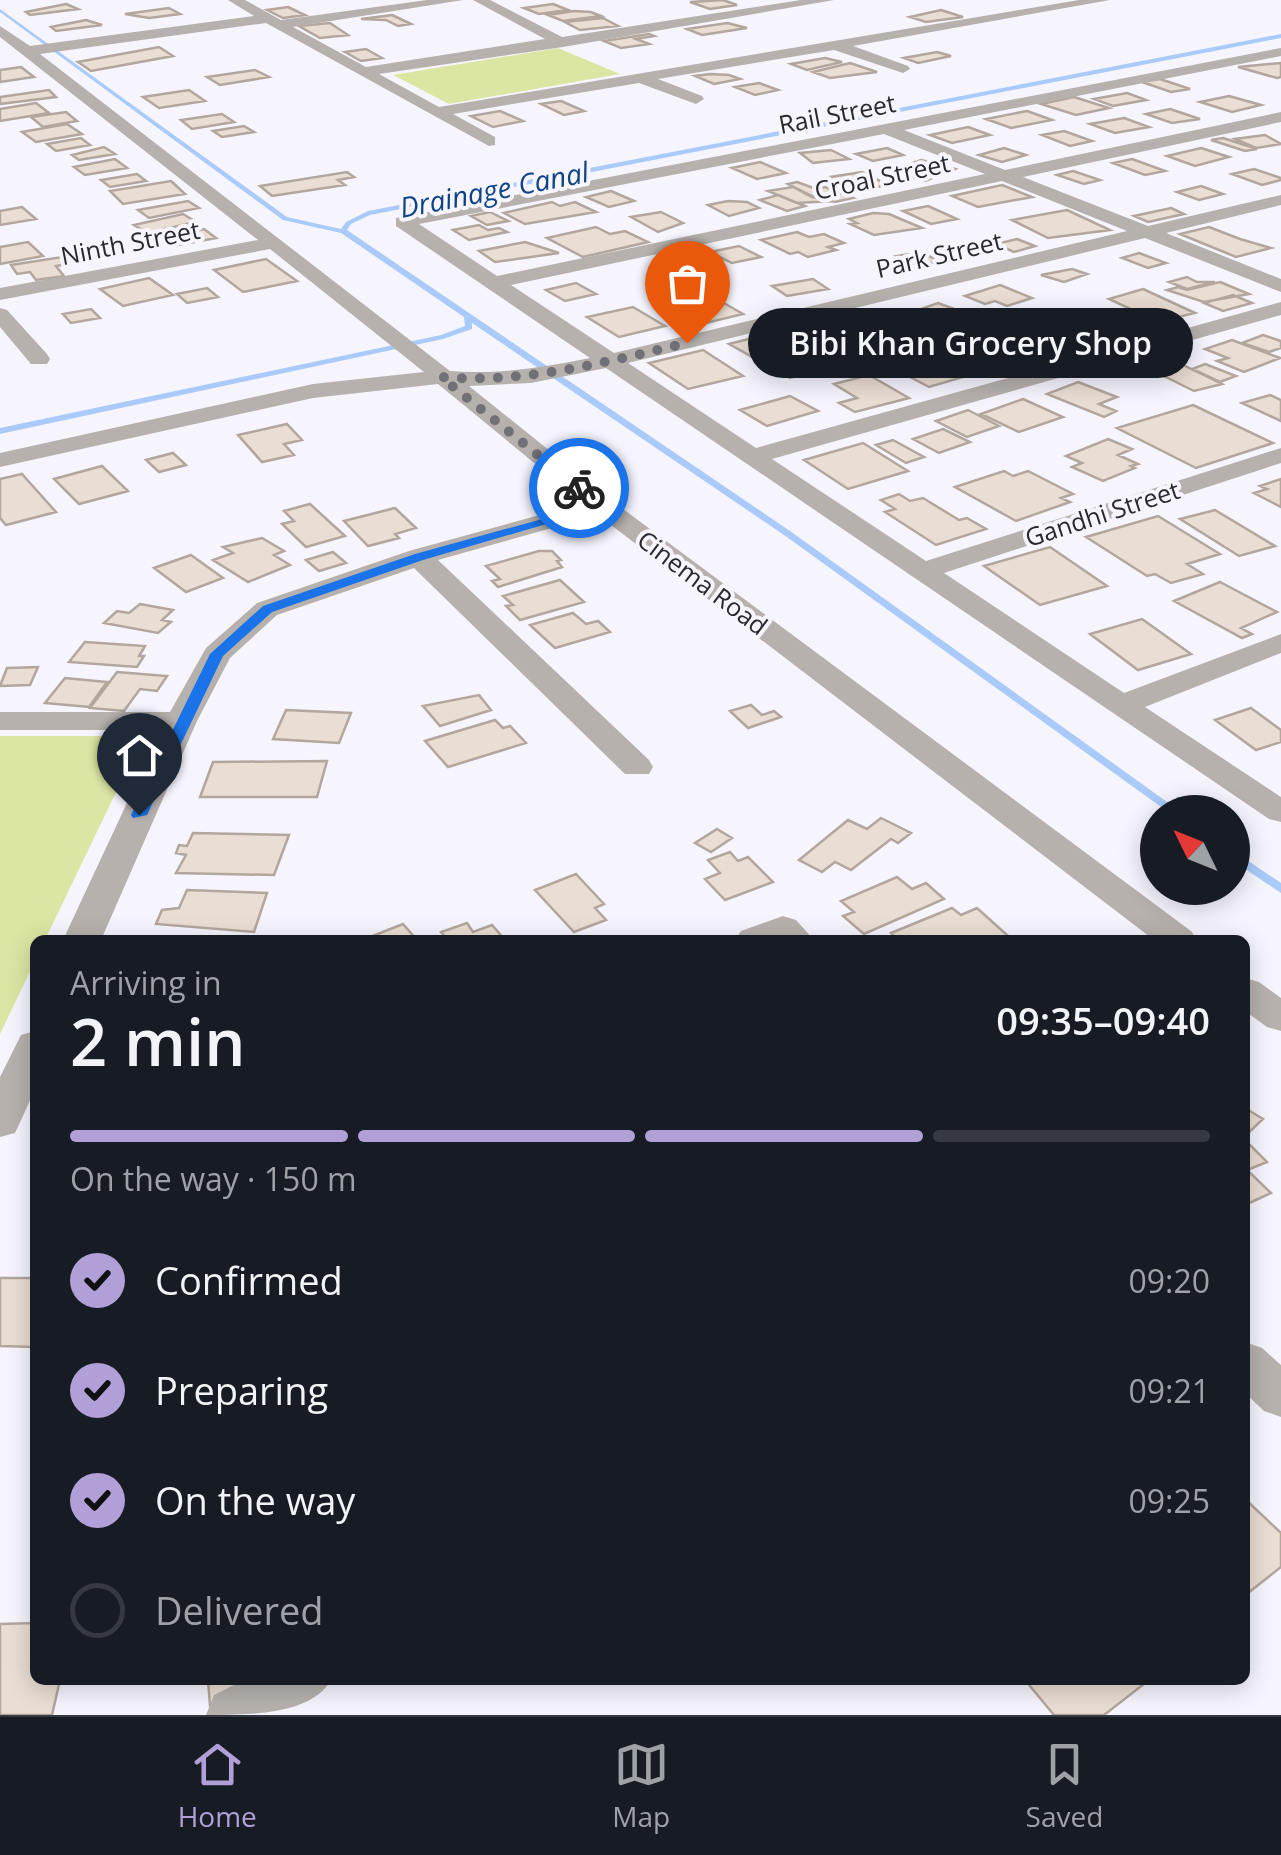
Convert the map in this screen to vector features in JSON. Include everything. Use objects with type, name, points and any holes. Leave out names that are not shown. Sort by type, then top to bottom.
[{"type":"street","points":[[235,0],[489,141]]},
{"type":"street","points":[[28,56],[456,0]]},
{"type":"street","points":[[480,0],[591,56]]},
{"type":"street","points":[[360,72],[827,0]]},
{"type":"street","points":[[437,112],[1103,0]]},
{"type":"street","points":[[964,6],[1034,28]]},
{"type":"street","points":[[744,13],[780,26]]},
{"type":"street","name":"Cinema Road","points":[[0,30],[28,56],[381,326],[602,506],[1171,935]]},
{"type":"street","points":[[798,32],[904,70]]},
{"type":"street","name":"Rail Street","points":[[494,283],[403,222],[1281,52]]},
{"type":"street","points":[[608,63],[696,100]]},
{"type":"street","name":"Croal Street","points":[[494,283],[1281,117]]},
{"type":"street","points":[[887,129],[1281,286]]},
{"type":"street","name":"Park Street","points":[[0,460],[313,391],[441,377],[476,380],[568,370],[1281,200]]},
{"type":"street","name":"Ninth Street","points":[[0,294],[271,243]]},
{"type":"street","points":[[494,283],[1281,812]]},
{"type":"street","points":[[752,456],[1281,308]]},
{"type":"street","points":[[0,314],[39,359]]},
{"type":"street","name":"Gandhi Street","points":[[922,571],[1281,456]]},
{"type":"street","points":[[84,935],[182,721],[217,654],[267,609],[419,557],[602,506]]},
{"type":"street","points":[[419,557],[637,767]]},
{"type":"street","points":[[1121,705],[1281,643]]},
{"type":"street","points":[[0,721],[182,721]]},
{"type":"street","points":[[766,935],[783,928],[790,935]]},
{"type":"street","points":[[1250,995],[1281,1018]]},
{"type":"street","points":[[16,1105],[30,1061]]},
{"type":"street","points":[[1250,1367],[1281,1396]]},
{"type":"street","points":[[234,1715],[293,1685]]},
{"type":"green space","points":[[558,48],[620,74],[449,104],[393,75]]},
{"type":"green space","points":[[0,736],[143,736],[47,935],[30,935],[30,971],[0,1034]]},
{"type":"building","points":[[723,0],[737,5],[710,9],[690,2]]},
{"type":"building","points":[[66,4],[78,9],[30,15],[26,12]]},
{"type":"building","points":[[553,4],[568,10],[539,14],[524,8]]},
{"type":"building","points":[[288,7],[305,15],[283,18],[267,10]]},
{"type":"building","points":[[169,8],[180,14],[149,18],[125,14]]},
{"type":"building","points":[[941,10],[963,17],[926,22],[910,17]]},
{"type":"building","points":[[574,11],[601,16],[563,21],[548,15]]},
{"type":"building","points":[[392,15],[411,24],[398,26],[386,20],[361,19]]},
{"type":"building","points":[[603,18],[618,26],[580,30],[565,22]]},
{"type":"building","points":[[86,20],[102,25],[56,31],[51,27]]},
{"type":"building","points":[[330,23],[348,35],[320,38],[299,26]]},
{"type":"building","points":[[727,23],[747,28],[702,35],[687,29]]},
{"type":"building","points":[[654,36],[636,39],[649,44],[621,48],[604,41]]},
{"type":"building","points":[[159,47],[173,56],[91,71],[78,62]]},
{"type":"building","points":[[366,49],[382,58],[361,61],[345,52]]},
{"type":"building","points":[[937,52],[951,56],[918,63],[904,58]]},
{"type":"building","points":[[825,58],[842,62],[807,70],[791,64]]},
{"type":"building","points":[[850,63],[877,72],[830,78],[813,72]]},
{"type":"building","points":[[1281,63],[1281,77],[1277,78],[1238,67]]},
{"type":"building","points":[[21,67],[34,77],[0,82],[0,70]]},
{"type":"building","points":[[255,70],[269,77],[220,85],[207,77]]},
{"type":"building","points":[[695,76],[740,79],[714,84]]},
{"type":"building","points":[[1160,79],[1190,89],[1171,92],[1142,82]]},
{"type":"building","points":[[759,83],[778,90],[755,95],[735,87]]},
{"type":"building","points":[[49,90],[56,97],[0,104],[0,97]]},
{"type":"building","points":[[189,90],[205,101],[159,108],[143,97]]},
{"type":"building","points":[[1127,93],[1146,100],[1113,106],[1094,99]]},
{"type":"building","points":[[1229,96],[1261,105],[1232,112],[1200,102]]},
{"type":"building","points":[[1074,97],[1109,108],[1076,115],[1041,104]]},
{"type":"building","points":[[561,101],[584,111],[564,115],[541,104]]},
{"type":"building","points":[[36,103],[49,113],[0,121],[0,109]]},
{"type":"building","points":[[1170,109],[1200,119],[1172,123],[1146,114]]},
{"type":"building","points":[[500,111],[523,121],[493,127],[471,116]]},
{"type":"building","points":[[1027,111],[1052,120],[1011,128],[986,119]]},
{"type":"building","points":[[66,112],[77,121],[43,127],[31,117]]},
{"type":"building","points":[[222,114],[234,122],[192,129],[181,120]]},
{"type":"building","points":[[1124,118],[1149,127],[1115,133],[1090,124]]},
{"type":"building","points":[[67,124],[82,134],[36,142],[22,132]]},
{"type":"building","points":[[244,126],[254,132],[222,137],[213,131]]},
{"type":"building","points":[[968,127],[990,135],[952,143],[930,135]]},
{"type":"building","points":[[1064,131],[1092,141],[1070,146],[1042,135]]},
{"type":"building","points":[[1265,135],[1281,144],[1256,148],[1235,139]]},
{"type":"building","points":[[81,138],[90,145],[56,151],[47,144]]},
{"type":"building","points":[[1223,138],[1257,149],[1245,151],[1211,140]]},
{"type":"building","points":[[104,147],[115,154],[79,160],[72,155]]},
{"type":"building","points":[[887,148],[903,155],[873,161],[856,154]]},
{"type":"building","points":[[1004,148],[1026,155],[1002,162],[979,155]]},
{"type":"building","points":[[1201,148],[1229,157],[1195,166],[1167,156]]},
{"type":"building","points":[[831,150],[849,159],[813,163],[800,153]]},
{"type":"building","points":[[115,159],[127,168],[85,175],[74,167]]},
{"type":"building","points":[[1132,159],[1165,171],[1145,175],[1113,163]]},
{"type":"building","points":[[921,160],[955,169],[925,181],[890,171]]},
{"type":"building","points":[[760,162],[786,173],[757,179],[732,168]]},
{"type":"building","points":[[1254,169],[1281,180],[1262,185],[1232,174]]},
{"type":"building","points":[[1073,171],[1100,180],[1084,184],[1057,175]]},
{"type":"building","points":[[347,172],[354,177],[338,180],[345,185],[272,196],[260,186]]},
{"type":"building","points":[[862,172],[888,185],[850,192],[824,178]]},
{"type":"building","points":[[137,174],[146,181],[110,187],[101,180]]},
{"type":"building","points":[[171,181],[185,194],[123,204],[110,191]]},
{"type":"building","points":[[797,182],[853,198],[835,202],[812,196],[788,184]]},
{"type":"building","points":[[1002,185],[1032,197],[978,207],[952,196]]},
{"type":"building","points":[[1201,186],[1223,194],[1199,200],[1177,192]]},
{"type":"building","points":[[793,187],[831,201],[797,203],[768,191]]},
{"type":"building","points":[[611,191],[634,201],[609,207],[586,197]]},
{"type":"building","points":[[778,195],[805,206],[787,211],[760,200]]},
{"type":"building","points":[[188,201],[199,208],[149,218],[138,210]]},
{"type":"building","points":[[552,202],[560,206],[575,202],[596,212],[525,224],[504,213]]},
{"type":"building","points":[[747,202],[759,208],[729,216],[708,205]]},
{"type":"building","points":[[928,206],[957,219],[931,224],[903,211]]},
{"type":"building","points":[[22,207],[36,219],[0,225],[0,211]]},
{"type":"building","points":[[1171,208],[1184,214],[1148,222],[1134,216]]},
{"type":"building","points":[[1067,210],[1110,230],[1048,238],[1012,220]]},
{"type":"building","points":[[490,212],[508,221],[487,225],[471,216]]},
{"type":"building","points":[[661,212],[683,223],[658,232],[631,217]]},
{"type":"building","points":[[183,214],[196,222],[147,233],[134,225]]},
{"type":"building","points":[[889,214],[922,228],[874,235],[850,224],[857,223],[849,219]]},
{"type":"building","points":[[479,225],[507,232],[469,240],[453,230]]},
{"type":"building","points":[[596,227],[610,234],[625,231],[648,242],[583,257],[547,238]]},
{"type":"building","points":[[1209,227],[1271,248],[1236,257],[1180,234]]},
{"type":"building","points":[[204,229],[216,238],[173,246],[161,237]]},
{"type":"building","points":[[797,232],[809,237],[824,234],[844,243],[828,247],[836,250],[808,257],[798,252],[790,254],[761,240]]},
{"type":"building","points":[[1017,239],[1035,246],[1014,252],[996,244]]},
{"type":"building","points":[[28,242],[43,256],[0,264],[0,247]]},
{"type":"building","points":[[525,242],[559,253],[495,262],[479,251]]},
{"type":"building","points":[[739,246],[761,257],[732,263],[710,252]]},
{"type":"building","points":[[1139,253],[1166,263],[1148,268],[1122,258]]},
{"type":"building","points":[[909,254],[940,261],[918,266],[897,256]]},
{"type":"building","points":[[62,257],[67,264],[56,266],[64,276],[36,280],[30,272],[17,274],[11,265]]},
{"type":"building","points":[[266,259],[297,281],[243,292],[214,270]]},
{"type":"building","points":[[1072,269],[1087,274],[1064,282],[1041,275]]},
{"type":"building","points":[[1187,277],[1197,282],[1215,282],[1187,289],[1169,282]]},
{"type":"building","points":[[149,278],[173,295],[123,306],[100,289]]},
{"type":"building","points":[[813,279],[828,289],[787,296],[772,286]]},
{"type":"building","points":[[1220,282],[1249,294],[1204,302],[1167,290],[1187,290]]},
{"type":"building","points":[[576,283],[596,294],[565,301],[546,290]]},
{"type":"building","points":[[1000,285],[1032,298],[1007,306],[995,301],[985,304],[965,296]]},
{"type":"building","points":[[207,288],[218,297],[187,303],[177,294]]},
{"type":"building","points":[[1143,289],[1195,313],[1158,322],[1109,299]]},
{"type":"building","points":[[1233,295],[1252,303],[1223,311],[1204,303]]},
{"type":"building","points":[[715,298],[743,314],[706,323],[679,307]]},
{"type":"building","points":[[938,303],[962,312],[942,319],[918,310]]},
{"type":"building","points":[[633,307],[665,326],[619,337],[587,317]]},
{"type":"building","points":[[91,309],[100,318],[71,323],[63,314]]},
{"type":"building","points":[[873,314],[907,333],[868,342],[835,323]]},
{"type":"building","points":[[1080,316],[1091,321],[1059,329],[1049,324]]},
{"type":"building","points":[[1087,325],[1105,333],[1083,339],[1066,330]]},
{"type":"building","points":[[796,327],[857,360],[790,378],[729,344]]},
{"type":"building","points":[[1263,335],[1281,341],[1281,348],[1269,352],[1242,343]]},
{"type":"building","points":[[1232,340],[1280,358],[1244,372],[1217,361],[1228,358],[1205,349]]},
{"type":"building","points":[[1019,342],[1036,350],[1015,356],[998,348]]},
{"type":"building","points":[[703,350],[743,376],[688,389],[649,363]]},
{"type":"building","points":[[951,356],[983,372],[964,377],[933,361]]},
{"type":"building","points":[[930,360],[963,377],[929,387],[897,370]]},
{"type":"building","points":[[1173,360],[1222,384],[1194,391],[1146,367]]},
{"type":"building","points":[[1205,364],[1236,376],[1220,382],[1192,369]]},
{"type":"building","points":[[869,375],[909,398],[855,412],[839,403],[857,398],[834,384]]},
{"type":"building","points":[[1078,382],[1117,397],[1099,404],[1116,411],[1104,417],[1047,394]]},
{"type":"building","points":[[1270,395],[1281,400],[1281,421],[1242,403]]},
{"type":"building","points":[[790,396],[818,411],[767,426],[740,410]]},
{"type":"building","points":[[1023,399],[1063,417],[1019,432],[981,414]]},
{"type":"building","points":[[1193,405],[1273,443],[1196,468],[1117,428]]},
{"type":"building","points":[[968,410],[999,426],[967,437],[936,421]]},
{"type":"building","points":[[287,424],[302,440],[284,444],[294,455],[262,462],[238,435]]},
{"type":"building","points":[[943,429],[970,442],[939,453],[913,439]]},
{"type":"building","points":[[1108,439],[1132,449],[1118,455],[1138,464],[1131,466],[1135,468],[1103,481],[1072,467],[1082,463],[1066,456]]},
{"type":"building","points":[[893,440],[924,457],[906,463],[876,445]]},
{"type":"building","points":[[863,443],[908,471],[848,489],[804,460]]},
{"type":"building","points":[[173,453],[186,465],[159,472],[146,460]]},
{"type":"building","points":[[102,466],[128,491],[79,504],[54,479]]},
{"type":"building","points":[[1004,471],[1013,476],[1028,471],[1073,494],[1061,498],[1070,502],[1016,521],[955,487]]},
{"type":"building","points":[[22,474],[56,512],[6,525],[0,518],[0,479]]},
{"type":"building","points":[[1281,479],[1281,507],[1254,493],[1267,489],[1260,486]]},
{"type":"building","points":[[899,494],[910,501],[923,498],[959,520],[967,518],[986,529],[936,545],[885,512],[895,509],[881,500]]},
{"type":"building","points":[[310,504],[345,536],[306,547],[282,524],[294,521],[284,511]]},
{"type":"building","points":[[395,508],[416,528],[395,534],[399,538],[368,546],[344,521]]},
{"type":"building","points":[[1215,510],[1275,546],[1239,556],[1180,519]]},
{"type":"building","points":[[1158,516],[1220,554],[1187,564],[1203,574],[1171,583],[1155,574],[1147,576],[1086,537]]},
{"type":"building","points":[[262,538],[284,551],[274,555],[290,565],[248,582],[213,560],[233,553],[223,547]]},
{"type":"building","points":[[1050,547],[1107,586],[1040,605],[984,566]]},
{"type":"building","points":[[552,551],[562,567],[498,587],[492,581],[500,579],[486,566]]},
{"type":"building","points":[[333,552],[346,563],[319,571],[306,560]]},
{"type":"building","points":[[191,555],[223,578],[186,592],[154,568]]},
{"type":"building","points":[[560,580],[584,602],[520,620],[506,606],[513,605],[503,596]]},
{"type":"building","points":[[1220,582],[1277,612],[1241,628],[1252,634],[1242,638],[1174,601]]},
{"type":"building","points":[[140,604],[173,610],[162,620],[171,622],[158,633],[104,623],[117,611],[129,613]]},
{"type":"building","points":[[573,613],[586,624],[598,621],[610,632],[555,648],[530,625]]},
{"type":"building","points":[[1142,619],[1191,654],[1138,670],[1090,634]]},
{"type":"building","points":[[85,642],[145,646],[139,656],[144,656],[137,667],[69,662]]},
{"type":"building","points":[[38,667],[30,685],[0,686],[7,668]]},
{"type":"building","points":[[117,672],[167,676],[157,691],[140,689],[124,711],[90,708]]},
{"type":"building","points":[[65,678],[107,682],[89,707],[45,703]]},
{"type":"building","points":[[479,695],[491,710],[440,726],[423,706]]},
{"type":"building","points":[[751,705],[762,715],[774,711],[781,717],[748,728],[730,711]]},
{"type":"building","points":[[1251,708],[1281,730],[1281,742],[1256,750],[1215,720]]},
{"type":"building","points":[[286,710],[351,713],[339,743],[273,739]]},
{"type":"building","points":[[495,720],[503,728],[510,726],[526,743],[448,767],[425,741]]},
{"type":"building","points":[[327,761],[317,797],[200,797],[213,762]]},
{"type":"building","points":[[881,818],[911,833],[898,843],[891,839],[851,870],[835,862],[822,872],[799,860],[848,820],[867,829]]},
{"type":"building","points":[[717,829],[732,838],[711,852],[695,843]]},
{"type":"building","points":[[193,833],[289,835],[274,875],[176,873],[186,855],[176,853],[179,845],[187,846]]},
{"type":"building","points":[[730,852],[738,861],[748,857],[773,882],[725,900],[705,879],[720,873],[708,860]]},
{"type":"building","points":[[576,874],[604,904],[595,908],[606,920],[574,932],[535,890]]},
{"type":"building","points":[[897,877],[912,889],[926,883],[944,899],[864,934],[843,916],[854,912],[841,901]]},
{"type":"building","points":[[187,890],[267,893],[254,932],[156,924],[162,910],[179,908]]},
{"type":"building","points":[[952,908],[961,915],[977,908],[1007,935],[893,935]]},
{"type":"building","points":[[467,923],[473,932],[492,925],[501,935],[444,935],[441,932]]},
{"type":"building","points":[[403,924],[413,935],[375,935]]},
{"type":"building","points":[[1250,1111],[1263,1119],[1250,1131]]},
{"type":"building","points":[[1250,1145],[1267,1162],[1250,1169]]},
{"type":"building","points":[[1250,1173],[1271,1193],[1250,1203]]},
{"type":"building","points":[[0,1278],[30,1278],[30,1347],[0,1346]]},
{"type":"building","points":[[1250,1504],[1281,1533],[1281,1567],[1250,1591]]},
{"type":"building","points":[[30,1623],[30,1685],[59,1685],[52,1715],[0,1715],[0,1624]]},
{"type":"building","points":[[208,1685],[258,1685],[210,1706]]},
{"type":"building","points":[[1029,1685],[1143,1685],[1104,1715],[1054,1715]]},
{"type":"waterway","points":[[0,10],[285,219],[343,231]]},
{"type":"waterway","name":"Drainage Canal","points":[[343,231],[348,223],[368,213],[1281,36]]},
{"type":"waterway","name":"Drainage Canal","points":[[343,231],[468,316]]},
{"type":"waterway","name":"Drainage Canal","points":[[0,431],[443,337],[469,327],[468,316]]},
{"type":"waterway","points":[[468,316],[787,533],[1151,795]]},
{"type":"waterway","points":[[1250,867],[1281,889]]},
{"type":"way so far","points":[[579,488],[441,377],[476,380],[531,376],[687,343]]},
{"type":"place","name":"Bibi Khan Grocery Shop","points":[[687,343]]},
{"type":"route","points":[[139,815],[217,654],[267,609],[419,557],[602,506],[579,488]]}]
